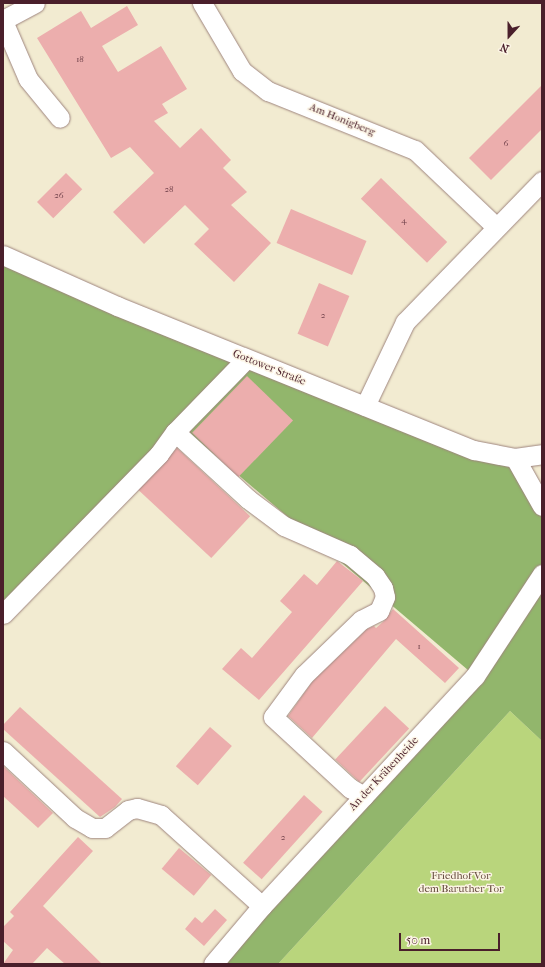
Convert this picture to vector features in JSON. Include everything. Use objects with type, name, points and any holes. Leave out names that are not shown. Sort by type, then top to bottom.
[{"type":"street","points":[[35,3],[3,20],[28,79],[60,118]]},
{"type":"street","name":"Am Honigberg","points":[[202,3],[242,71],[268,91],[415,150],[496,227]]},
{"type":"street","points":[[365,406],[405,322],[542,181]]},
{"type":"street","name":"Gottower Straße","points":[[3,255],[117,306],[474,450],[515,458],[542,454]]},
{"type":"street","points":[[3,614],[159,454],[175,432],[246,359]]},
{"type":"street","points":[[175,432],[242,494],[284,526],[350,555],[375,576],[383,588],[385,597],[379,611],[361,620],[304,675],[273,717],[350,788],[364,796]]},
{"type":"street","points":[[515,458],[542,506]]},
{"type":"street","name":"An der Krähenheide","points":[[213,964],[262,906],[476,676],[542,574]]},
{"type":"street","points":[[3,751],[75,818],[92,828],[105,828],[128,810],[137,808],[161,815],[262,906]]},
{"type":"green space","points":[[3,255],[515,458],[542,506],[542,741],[510,711],[278,964],[213,964],[475,676],[182,427],[3,611]]},
{"type":"green space","name":"Friedhof Vor dem Baruther Tor","points":[[510,711],[542,741],[542,964],[278,964]]},
{"type":"building","points":[[127,6],[138,25],[102,46],[118,72],[161,46],[187,89],[162,104],[168,113],[154,121],[180,148],[201,128],[231,160],[223,168],[247,192],[231,205],[271,243],[234,282],[194,244],[209,229],[185,205],[144,244],[113,212],[154,173],[130,147],[111,158],[37,38],[81,11],[91,28]]},
{"type":"building","points":[[542,85],[542,129],[491,180],[469,158]]},
{"type":"building","points":[[66,173],[82,189],[53,218],[37,202]]},
{"type":"building","points":[[381,178],[447,242],[427,263],[361,199]]},
{"type":"building","points":[[291,209],[366,241],[352,275],[277,243]]},
{"type":"building","points":[[319,283],[349,296],[328,347],[298,334]]},
{"type":"building","points":[[247,376],[293,420],[238,477],[192,433]]},
{"type":"building","points":[[177,448],[250,516],[211,558],[138,490]]},
{"type":"building","points":[[337,561],[363,581],[259,700],[222,669],[241,648],[252,658],[292,612],[280,601],[304,574],[317,585]]},
{"type":"building","points":[[393,609],[459,668],[445,683],[396,639],[312,738],[288,716],[312,682],[367,629],[374,626],[376,628],[384,621]]},
{"type":"building","points":[[385,706],[409,729],[359,782],[335,759]]},
{"type":"building","points":[[20,707],[122,799],[115,807],[100,817],[3,729],[3,725]]},
{"type":"building","points":[[210,727],[232,746],[198,785],[176,766]]},
{"type":"building","points":[[3,766],[53,813],[38,828],[3,796]]},
{"type":"building","points":[[304,795],[323,812],[262,879],[243,863]]},
{"type":"building","points":[[78,837],[93,851],[43,906],[102,964],[65,964],[47,948],[32,964],[3,964],[13,950],[3,941],[3,927],[14,916],[10,912]]},
{"type":"building","points":[[179,848],[211,875],[194,896],[162,869]]},
{"type":"building","points":[[215,909],[227,920],[204,946],[185,929],[195,917],[202,923]]}]
